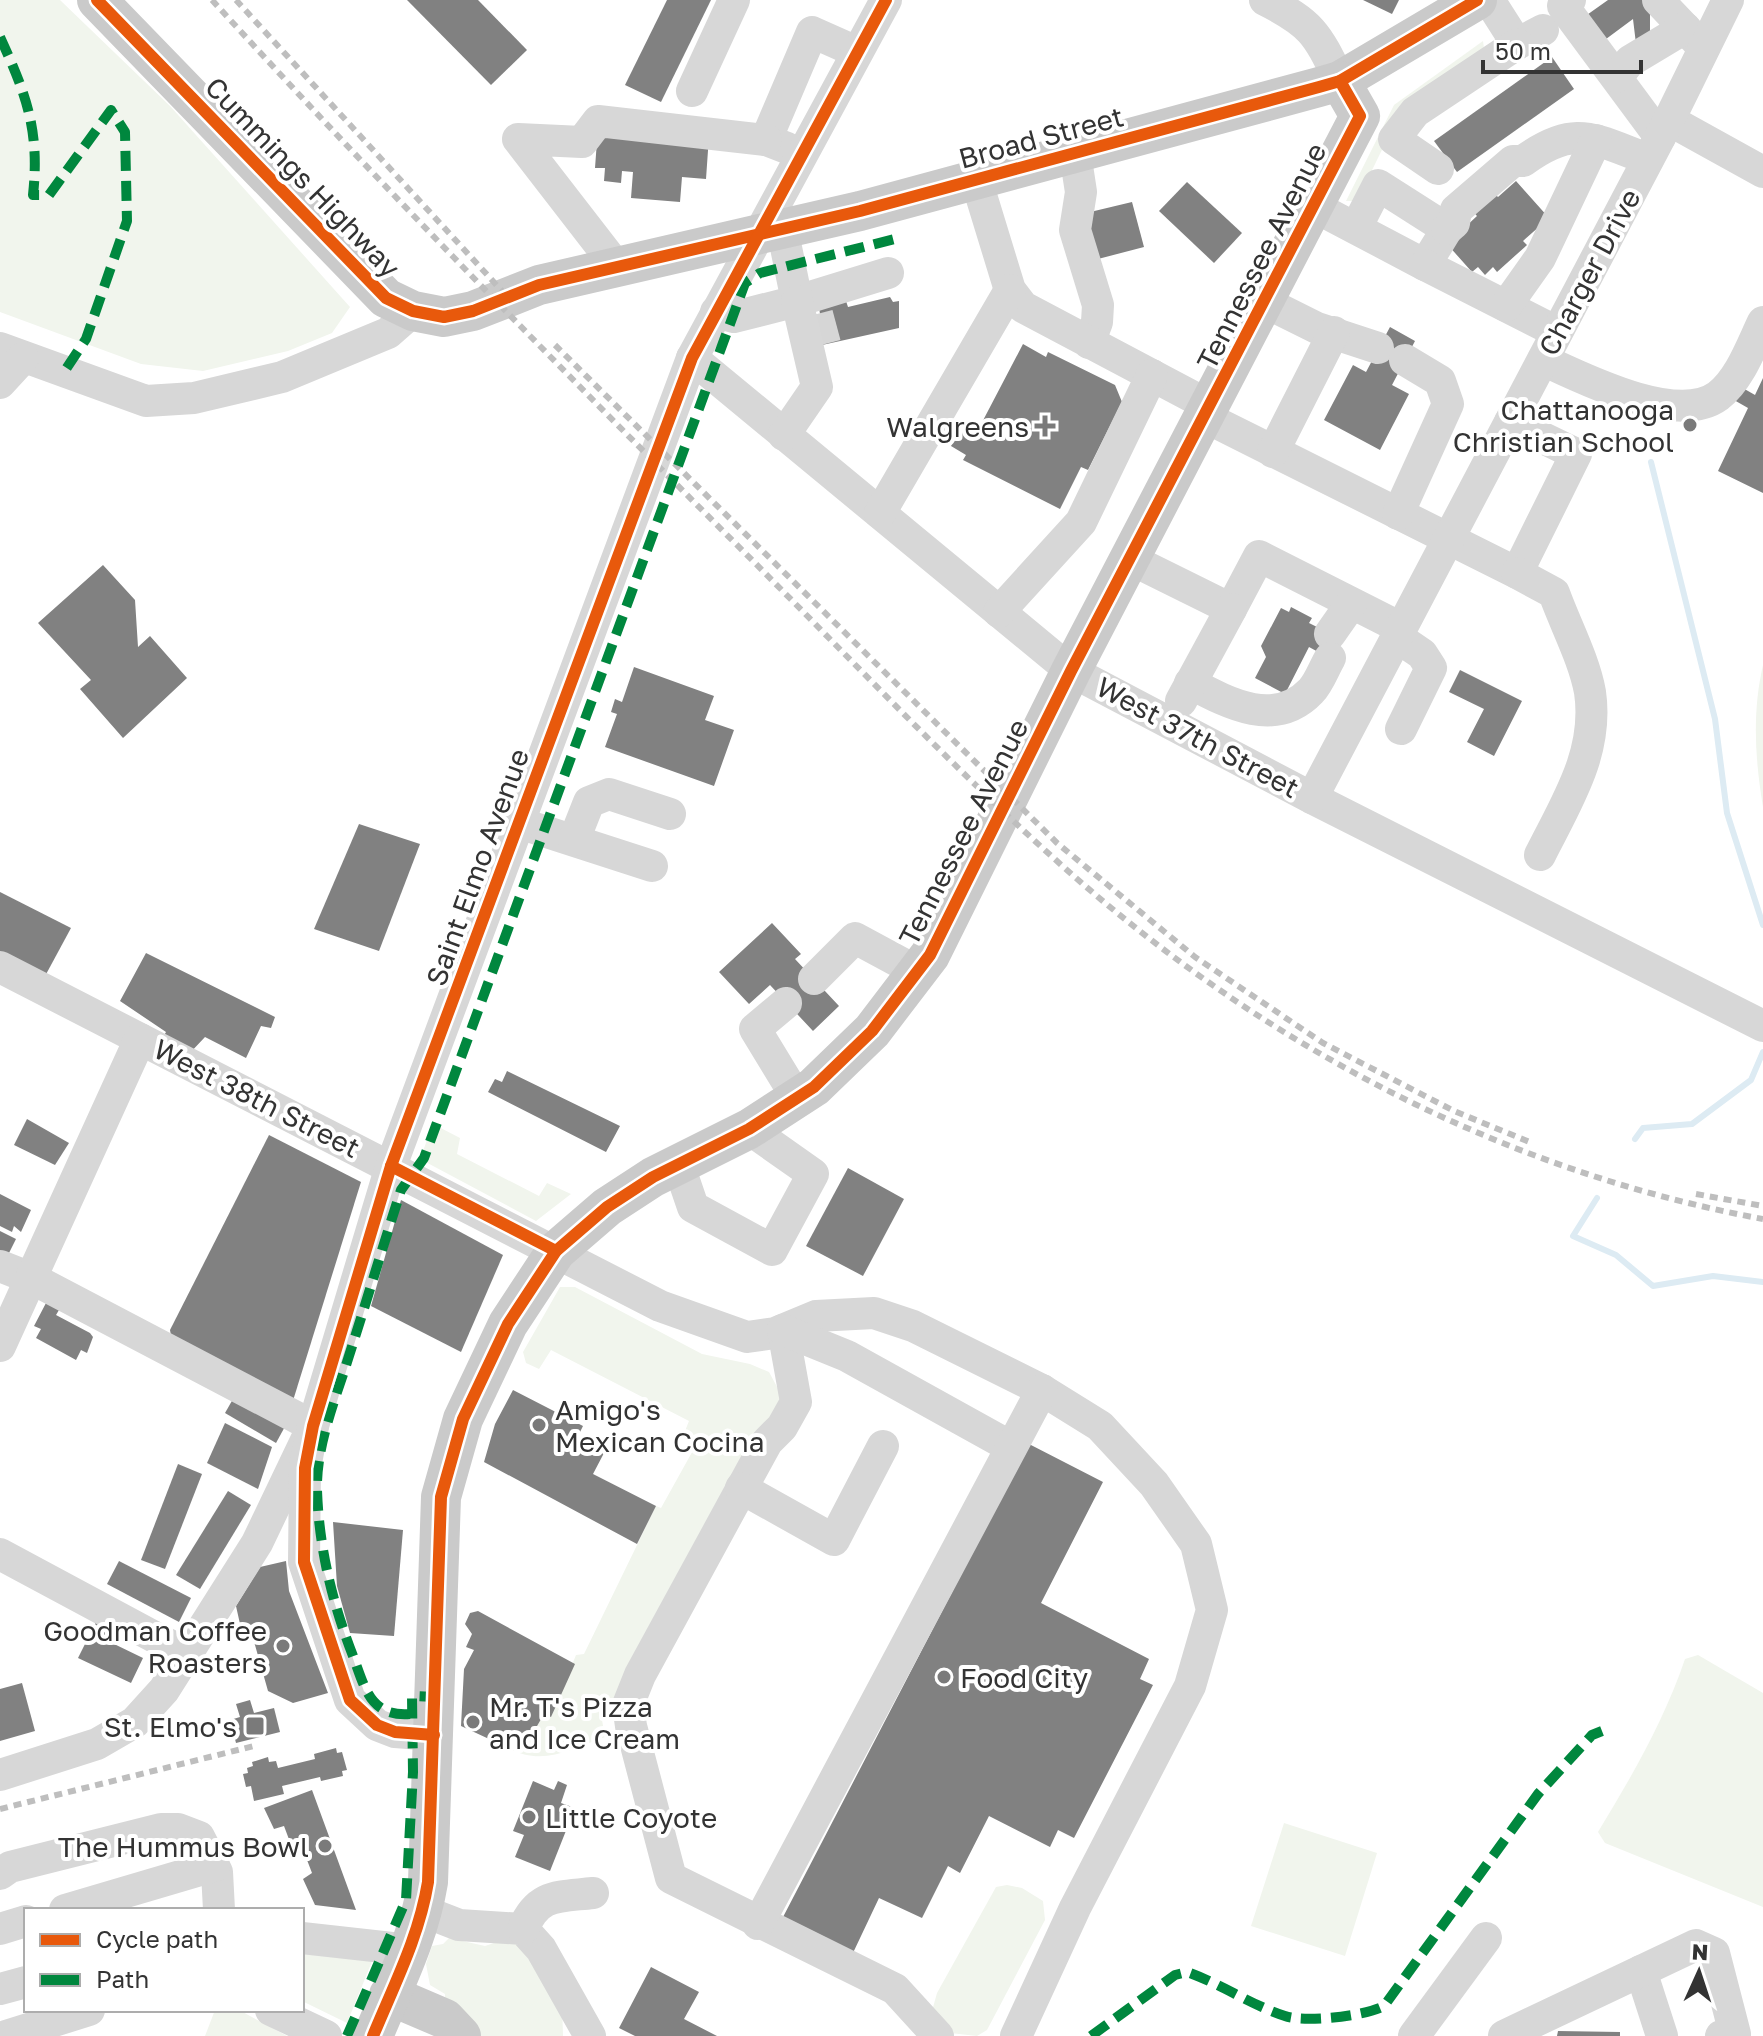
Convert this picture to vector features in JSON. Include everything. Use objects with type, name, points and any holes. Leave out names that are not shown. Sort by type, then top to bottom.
[{"type":"main road","name":"Cummings Highway","points":[[97,0],[386,298],[413,311],[444,317],[473,311],[539,285],[607,269]]},
{"type":"main road","name":"Broad Street","points":[[607,269],[976,179],[1340,81],[1477,0]]},
{"type":"main road","name":"Tennessee Avenue","points":[[373,2036],[410,1950],[423,1911],[430,1854],[442,1490],[469,1405],[508,1324],[556,1251],[607,1207],[678,1163],[749,1129],[814,1087],[872,1031],[930,955],[1071,671],[1360,116],[1340,81]]},
{"type":"main road","points":[[389,1995],[445,2019],[461,2036]]},
{"type":"street","points":[[692,91],[734,0]]},
{"type":"street","name":"Saint Elmo Avenue","points":[[434,1735],[395,1732],[377,1725],[350,1700],[304,1562],[305,1468],[313,1426],[391,1166],[692,358],[716,312],[770,231],[801,154],[886,0]]},
{"type":"street","points":[[1265,0],[1302,18],[1320,40],[1340,81]]},
{"type":"street","points":[[1489,0],[1550,16],[1617,77],[1659,139]]},
{"type":"street","points":[[1617,77],[1630,61],[1695,38],[1658,0]]},
{"type":"street","name":"Charger Drive","points":[[1312,798],[1659,139],[1695,38],[1728,0]]},
{"type":"street","points":[[1438,169],[1394,139],[1415,112],[1550,16]]},
{"type":"street","points":[[766,140],[812,32],[857,52]]},
{"type":"street","points":[[607,269],[518,139],[582,142],[598,121],[766,140],[801,154]]},
{"type":"street","points":[[1425,265],[1467,214],[1515,175],[1523,161],[1547,144],[1571,136],[1596,140],[1659,139],[1763,172]]},
{"type":"street","points":[[1506,306],[1540,258],[1596,140]]},
{"type":"street","points":[[1075,153],[1081,192],[1075,230],[1098,305],[1097,322],[1089,343]]},
{"type":"street","points":[[1467,214],[1456,210],[1513,161],[1523,161]]},
{"type":"street","points":[[976,179],[1010,290],[1023,307],[1152,375],[1273,452],[1554,593],[1589,689],[1592,714],[1582,773],[1540,855]]},
{"type":"street","points":[[1356,228],[1378,185],[1467,214]]},
{"type":"street","points":[[1315,207],[1506,306],[1550,346],[1615,391],[1669,405],[1700,406],[1720,395],[1739,372],[1763,322]]},
{"type":"street","points":[[770,231],[813,320],[828,368],[784,435]]},
{"type":"street","points":[[716,312],[734,317],[813,320],[888,273]]},
{"type":"street","points":[[880,513],[1010,290]]},
{"type":"street","points":[[1265,302],[1317,328],[1392,354],[1440,381],[1448,404],[1398,514]]},
{"type":"street","points":[[0,383],[11,353],[146,401],[194,398],[282,377],[388,333],[413,311]]},
{"type":"street","points":[[813,320],[817,387]]},
{"type":"street","points":[[1273,452],[1334,332]]},
{"type":"street","name":"West 37th Street","points":[[692,358],[1071,671],[1312,798],[1763,1026]]},
{"type":"street","points":[[999,612],[1081,522],[1152,375]]},
{"type":"street","points":[[1510,422],[1576,454],[1517,573]]},
{"type":"street","points":[[1169,722],[1259,556],[1335,635],[1399,633],[1422,654],[1431,668],[1401,729]]},
{"type":"street","points":[[1130,559],[1231,609]]},
{"type":"street","points":[[1190,683],[1253,710],[1275,712],[1311,692],[1335,635]]},
{"type":"street","points":[[574,840],[589,802],[600,796],[609,794],[670,814]]},
{"type":"street","points":[[519,823],[652,866]]},
{"type":"street","points":[[814,979],[855,938],[918,972]]},
{"type":"street","name":"West 38th Street","points":[[0,967],[660,1306],[723,1331],[747,1337],[783,1330],[816,1316],[874,1313],[913,1326],[1042,1390],[1100,1426],[1154,1484],[1196,1544],[1212,1610],[1190,1686],[1075,1908],[1016,2036]]},
{"type":"street","points":[[786,1003],[755,1029],[797,1098]]},
{"type":"street","points":[[0,1346],[140,1039]]},
{"type":"street","points":[[678,1163],[693,1207],[772,1250],[813,1174],[749,1129]]},
{"type":"street","points":[[0,1266],[33,1279],[313,1426],[257,1543],[164,1690],[135,1722],[97,1744],[0,1775]]},
{"type":"street","points":[[783,1330],[847,1356],[1011,1447]]},
{"type":"street","points":[[783,1330],[796,1402],[782,1427],[767,1442],[741,1488],[665,1627],[628,1705],[671,1878],[758,1924],[895,1989],[938,2036]]},
{"type":"street","points":[[758,1924],[1042,1390]]},
{"type":"street","points":[[741,1488],[834,1540],[883,1446]]},
{"type":"street","points":[[0,1554],[188,1655]]},
{"type":"street","points":[[0,1874],[10,1867],[161,1829],[178,1829],[199,1837],[214,1866],[219,1908]]},
{"type":"street","points":[[72,1908],[214,1866]]},
{"type":"street","points":[[523,1929],[531,1910],[548,1899],[593,1893]]},
{"type":"street","points":[[423,1911],[459,1925],[523,1929],[541,1949],[590,2036]]},
{"type":"street","points":[[0,1929],[24,1922]]},
{"type":"street","points":[[304,1938],[410,1950]]},
{"type":"street","points":[[1414,2036],[1486,1938]]},
{"type":"street","points":[[1504,2036],[1696,1945],[1714,1953],[1735,2034],[1721,2036]]},
{"type":"street","points":[[1641,1971],[1662,2036]]},
{"type":"street","points":[[0,1989],[24,1983]]},
{"type":"street","points":[[6,2036],[83,2012]]},
{"type":"street","points":[[275,2012],[326,2036]]},
{"type":"shaded area","points":[[0,0],[60,0],[170,106],[350,307],[332,333],[288,351],[203,371],[141,364],[0,312]]},
{"type":"shaded area","points":[[1483,41],[1484,48],[1395,123],[1357,201],[1346,201],[1394,105]]},
{"type":"shaded area","points":[[1763,665],[1763,807],[1756,736],[1757,700]]},
{"type":"shaded area","points":[[433,1124],[460,1138],[457,1154],[539,1196],[547,1183],[571,1194],[536,1221],[420,1159]]},
{"type":"shaded area","points":[[560,1287],[575,1287],[702,1354],[750,1364],[769,1372],[783,1398],[620,1716],[602,1720],[605,1737],[566,1752],[541,1756],[516,1752],[502,1745],[507,1734],[526,1744],[544,1714],[551,1717],[576,1655],[584,1654],[656,1506],[661,1508],[696,1445],[683,1436],[689,1421],[551,1350],[539,1369],[526,1363],[523,1352]]},
{"type":"shaded area","points":[[1698,1655],[1763,1693],[1763,1907],[1605,1843],[1598,1832],[1657,1726],[1685,1659]]},
{"type":"shaded area","points":[[1284,1823],[1377,1853],[1345,1956],[1251,1926]]},
{"type":"shaded area","points":[[1007,1885],[1022,1888],[1043,1901],[1045,1920],[987,2030],[977,2036],[950,2033],[932,2011],[937,1993],[996,1887]]},
{"type":"shaded area","points":[[512,1937],[562,2003],[563,2036],[475,2036],[445,2000],[445,1994],[430,1985],[426,1964],[432,1946],[443,1944],[449,1938],[485,1946]]},
{"type":"shaded area","points":[[304,1946],[375,1954],[347,2023],[304,2002]]},
{"type":"shaded area","points":[[214,2012],[243,2012],[287,2036],[205,2036]]},
{"type":"building","points":[[407,0],[478,0],[527,50],[491,85]]},
{"type":"building","points":[[667,0],[711,0],[661,102],[625,85]]},
{"type":"building","points":[[1363,0],[1399,0],[1392,14]]},
{"type":"building","points":[[1608,0],[1650,0],[1650,43],[1637,52],[1633,19],[1602,42],[1584,17]]},
{"type":"building","points":[[1552,57],[1574,89],[1457,172],[1434,141]]},
{"type":"building","points":[[598,127],[709,136],[706,179],[682,177],[680,202],[631,198],[633,172],[622,171],[621,183],[604,181],[605,168],[595,168]]},
{"type":"building","points":[[1516,181],[1549,218],[1523,241],[1527,245],[1497,272],[1493,267],[1485,275],[1478,267],[1472,272],[1447,244],[1477,216],[1468,206],[1488,187],[1498,197]]},
{"type":"building","points":[[1187,182],[1242,233],[1214,263],[1159,211]]},
{"type":"building","points":[[1132,202],[1144,247],[1098,259],[1086,213]]},
{"type":"building","points":[[890,297],[893,302],[899,301],[899,328],[813,347],[806,317],[820,314],[819,307],[846,301],[848,307]]},
{"type":"building","points":[[1390,327],[1415,341],[1392,385],[1409,394],[1380,450],[1324,420],[1353,365],[1366,372]]},
{"type":"building","name":"Walgreens","points":[[1023,344],[1046,357],[1048,352],[1115,385],[1122,402],[1088,470],[1081,467],[1060,509],[963,460],[966,455],[951,446],[963,422],[978,430]]},
{"type":"building","points":[[1763,378],[1763,493],[1718,471],[1748,408],[1734,400],[1741,387],[1755,395]]},
{"type":"building","points":[[103,565],[135,600],[138,647],[150,636],[187,678],[123,738],[80,689],[91,680],[38,623]]},
{"type":"building","points":[[1291,607],[1312,618],[1309,623],[1343,640],[1333,660],[1309,647],[1285,694],[1255,678],[1266,657],[1261,646],[1281,608],[1289,612]]},
{"type":"building","points":[[634,667],[714,696],[705,720],[734,730],[714,786],[605,747],[617,714],[611,712],[615,699],[622,702]]},
{"type":"building","points":[[1460,670],[1522,701],[1494,756],[1467,742],[1484,709],[1449,692]]},
{"type":"building","points":[[359,824],[420,844],[379,951],[314,929]]},
{"type":"building","points":[[0,892],[71,928],[44,978],[0,953]]},
{"type":"building","points":[[772,923],[801,954],[795,959],[839,1006],[813,1031],[770,985],[749,1004],[719,972]]},
{"type":"building","points":[[146,953],[275,1017],[271,1028],[261,1026],[246,1058],[205,1037],[188,1055],[161,1041],[166,1032],[120,1001]]},
{"type":"building","points":[[507,1071],[620,1126],[606,1152],[488,1092],[495,1079],[502,1082]]},
{"type":"building","points":[[27,1119],[69,1143],[55,1165],[14,1145]]},
{"type":"building","points":[[269,1135],[361,1182],[291,1407],[172,1341],[170,1330]]},
{"type":"building","points":[[848,1168],[904,1199],[863,1276],[806,1246]]},
{"type":"building","points":[[0,1194],[31,1210],[21,1232],[14,1226],[12,1232],[0,1226]]},
{"type":"building","points":[[401,1200],[503,1255],[461,1352],[371,1306]]},
{"type":"building","points":[[0,1231],[16,1239],[6,1259],[0,1256]]},
{"type":"building","points":[[46,1303],[59,1310],[56,1315],[90,1333],[93,1337],[87,1353],[81,1350],[76,1360],[36,1338],[41,1329],[34,1326]]},
{"type":"building","points":[[513,1390],[583,1426],[577,1438],[604,1453],[593,1474],[656,1506],[637,1544],[484,1462],[495,1424]]},
{"type":"building","points":[[237,1392],[288,1421],[276,1443],[225,1413]]},
{"type":"building","points":[[225,1423],[272,1447],[258,1489],[207,1463]]},
{"type":"building","points":[[1029,1444],[1103,1482],[1041,1603],[1149,1659],[1140,1679],[1153,1685],[1074,1838],[1058,1830],[1050,1847],[989,1816],[960,1873],[948,1866],[922,1918],[879,1898],[852,1955],[782,1919]]},
{"type":"building","points":[[178,1464],[202,1474],[165,1569],[141,1560]]},
{"type":"building","points":[[228,1491],[251,1505],[200,1589],[176,1575]]},
{"type":"building","points":[[333,1522],[403,1530],[394,1636],[350,1633],[337,1586]]},
{"type":"building","points":[[119,1561],[191,1598],[179,1622],[107,1584]]},
{"type":"building","points":[[286,1561],[289,1591],[328,1693],[293,1703],[268,1691],[251,1631],[242,1633],[236,1606],[260,1567]]},
{"type":"building","points":[[478,1611],[575,1664],[551,1717],[544,1714],[526,1745],[507,1734],[502,1745],[461,1726],[464,1669],[474,1650],[466,1647],[472,1634],[465,1624],[470,1613]]},
{"type":"building","points":[[97,1620],[116,1629],[110,1642],[143,1658],[131,1683],[78,1658]]},
{"type":"building","points":[[22,1683],[35,1731],[0,1741],[0,1689]]},
{"type":"building","name":"St. Elmo's","points":[[250,1700],[254,1713],[274,1708],[280,1732],[236,1743],[230,1720],[240,1717],[236,1704]]},
{"type":"building","points":[[336,1748],[337,1753],[342,1752],[347,1770],[342,1771],[343,1776],[321,1781],[320,1777],[282,1786],[284,1794],[254,1801],[251,1786],[246,1787],[243,1774],[248,1773],[247,1768],[253,1766],[252,1762],[268,1757],[269,1762],[276,1761],[278,1768],[315,1759],[314,1754]]},
{"type":"building","points":[[533,1781],[554,1790],[558,1781],[567,1785],[561,1803],[575,1808],[550,1871],[515,1857],[524,1835],[513,1831]]},
{"type":"building","points":[[312,1790],[356,1910],[315,1905],[303,1879],[312,1873],[299,1839],[290,1842],[284,1826],[274,1829],[264,1808]]},
{"type":"building","points":[[651,1967],[699,1992],[684,2019],[717,2036],[635,2036],[619,2028]]},
{"type":"building","points":[[1558,2031],[1620,2032],[1620,2036],[1557,2036]]},
{"type":"waterway","points":[[1651,462],[1715,719],[1727,813],[1763,925]]},
{"type":"waterway","points":[[1635,1139],[1643,1128],[1692,1124],[1751,1080],[1763,1052]]},
{"type":"waterway","points":[[1597,1198],[1573,1236],[1616,1255],[1653,1286],[1713,1276],[1763,1282]]},
{"type":"tunnel","points":[[817,314],[825,344]]},
{"type":"railway","points":[[212,0],[475,279],[907,718],[1033,839],[1151,940],[1230,997],[1312,1049],[1397,1095],[1485,1136],[1575,1170],[1668,1198],[1763,1219]]},
{"type":"railway","points":[[236,0],[502,291]]},
{"type":"railway","points":[[555,345],[1057,843],[1195,957],[1323,1043],[1454,1111],[1532,1143]]},
{"type":"railway","points":[[1696,1194],[1763,1206]]},
{"type":"railway","points":[[0,1809],[254,1746]]},
{"type":"marked path","points":[[0,37],[29,113],[34,151],[33,195],[49,195],[111,110],[125,132],[127,221],[86,339],[64,372]]},
{"type":"marked path","points":[[410,1714],[386,1711],[371,1698],[361,1679],[328,1574],[317,1490],[327,1423],[401,1190],[424,1158],[745,283],[760,273],[899,238]]},
{"type":"marked path","points":[[347,2036],[406,1900],[413,1772],[412,1696],[435,1697]]},
{"type":"marked path","points":[[1091,2036],[1175,1975],[1187,1972],[1260,2006],[1294,2018],[1320,2019],[1384,2006],[1538,1794],[1592,1735],[1602,1731]]},
{"type":"cycle path","points":[[97,0],[386,298],[413,311],[444,317],[473,311],[539,285],[860,211],[1340,81],[1477,0]]},
{"type":"cycle path","points":[[434,1735],[395,1732],[377,1725],[350,1700],[304,1562],[305,1468],[313,1426],[391,1166],[692,358],[886,0]]},
{"type":"cycle path","points":[[373,2036],[412,1941],[428,1882],[441,1497],[463,1419],[508,1324],[556,1251],[607,1207],[653,1177],[749,1129],[814,1087],[872,1031],[930,955],[1071,671],[1360,116],[1340,81]]},
{"type":"cycle path","points":[[391,1166],[556,1251]]},
{"type":"place","name":"Chattanooga Christian School","points":[[1690,425]]},
{"type":"place","name":"Walgreens","points":[[1045,426]]},
{"type":"place","name":"Amigo's Mexican Cocina","points":[[539,1425]]},
{"type":"place","name":"Goodman Coffee Roasters","points":[[283,1646]]},
{"type":"place","name":"Food City","points":[[944,1677]]},
{"type":"place","name":"Mr. T's Pizza and Ice Cream","points":[[473,1722]]},
{"type":"place","name":"St. Elmo's","points":[[255,1726]]},
{"type":"place","name":"Little Coyote","points":[[529,1817]]},
{"type":"place","name":"The Hummus Bowl","points":[[325,1846]]}]
